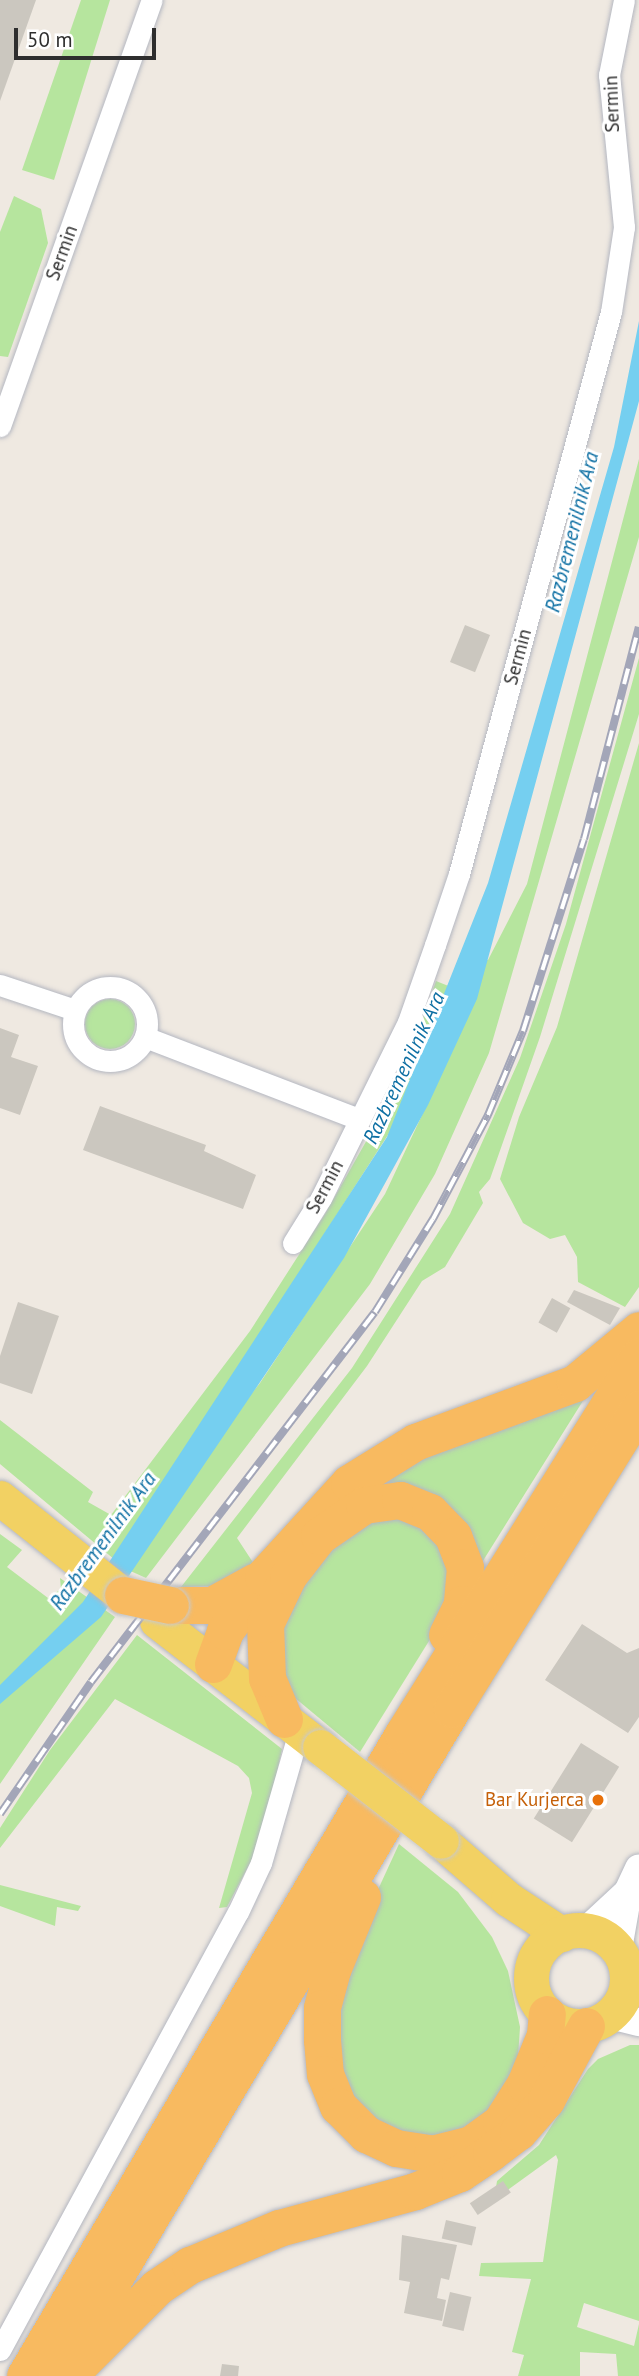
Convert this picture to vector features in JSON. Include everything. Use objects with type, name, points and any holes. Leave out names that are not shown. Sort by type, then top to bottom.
[{"type":"highway","points":[[213,1664],[225,1631],[263,1577],[339,1492],[382,1459],[575,1383],[639,1330]]},
{"type":"highway","points":[[25,2376],[403,1734],[639,1356]]},
{"type":"highway","points":[[56,2376],[452,1709],[639,1409]]},
{"type":"highway","points":[[213,1664],[243,1646],[265,1624],[288,1576],[319,1536],[339,1519],[382,1500],[400,1500],[430,1513],[453,1536],[465,1567],[462,1604],[418,1684],[403,1734]]},
{"type":"highway","points":[[123,1595],[163,1613],[212,1605],[263,1577]]},
{"type":"highway","points":[[265,1624],[267,1678],[301,1732]]},
{"type":"highway","points":[[452,1709],[332,1970],[322,2008],[325,2074],[338,2106],[366,2134],[396,2148],[432,2154],[471,2144],[501,2122],[525,2084],[545,2035],[547,2014]]},
{"type":"highway","points":[[68,2376],[157,2287],[191,2265],[279,2228],[415,2191],[460,2173],[518,2132],[612,2021]]},
{"type":"main road","points":[[0,1498],[123,1595]]},
{"type":"main road","points":[[163,1613],[213,1664],[441,1841],[508,1899],[574,1932],[628,1971],[625,1994],[612,2021],[565,2025],[547,2014],[532,1984],[534,1962],[540,1950],[574,1932]]},
{"type":"main road","points":[[508,1899],[534,1962]]},
{"type":"street","name":"Sermin","points":[[0,426],[152,0]]},
{"type":"street","name":"Sermin","points":[[293,1242],[321,1198],[408,1022],[459,874],[611,312],[624,227],[609,75],[624,0]]},
{"type":"street","points":[[0,985],[75,1010]]},
{"type":"street","points":[[122,988],[142,1005],[145,1037],[124,1058],[94,1057],[75,1036],[75,1010],[97,989],[122,988]]},
{"type":"street","points":[[145,1037],[359,1119]]},
{"type":"street","points":[[0,2350],[238,1912],[261,1863],[301,1732]]},
{"type":"street","points":[[574,1932],[634,1880]]},
{"type":"street","points":[[628,1971],[634,1880]]},
{"type":"green space","points":[[81,0],[110,0],[54,180],[22,170]]},
{"type":"green space","points":[[14,196],[41,209],[48,243],[8,357],[0,356],[0,232]]},
{"type":"green space","points":[[639,459],[639,537],[489,1053],[435,1174],[370,1284],[146,1578],[126,1569],[196,1462],[260,1383],[385,1194],[468,1017],[482,960],[488,960],[527,884]]},
{"type":"green space","points":[[639,658],[639,714],[540,1037],[490,1179],[479,1192],[483,1203],[445,1267],[422,1281],[367,1366],[237,1538],[254,1564],[212,1586],[181,1587],[352,1368],[450,1214],[520,1058],[566,924]]},
{"type":"green space","points":[[639,743],[639,1287],[625,1307],[578,1282],[577,1257],[565,1235],[550,1239],[523,1223],[500,1179],[519,1117],[557,1027]]},
{"type":"green space","points":[[436,981],[456,989],[411,1099],[115,1560],[0,1464],[0,1420],[93,1492],[88,1502],[111,1515],[250,1331],[325,1214],[368,1138],[416,1038]]},
{"type":"green space","points":[[110,999],[128,1006],[135,1024],[128,1042],[110,1049],[92,1042],[85,1024],[92,1006]]},
{"type":"green space","points":[[591,1388],[476,1572],[470,1548],[363,1483]]},
{"type":"green space","points":[[405,1516],[433,1533],[448,1555],[447,1612],[360,1752],[283,1688],[275,1631],[319,1554],[349,1524]]},
{"type":"green space","points":[[0,1534],[22,1550],[7,1567],[48,1598],[61,1589],[60,1578],[115,1617],[0,1784]]},
{"type":"green space","points":[[137,1635],[282,1749],[263,1838],[227,1907],[219,1908],[252,1793],[249,1778],[238,1766],[115,1699],[0,1848],[0,1828],[50,1750]]},
{"type":"green space","points":[[399,1844],[458,1892],[492,1937],[508,1971],[520,2027],[518,2058],[490,2120],[433,2144],[361,2118],[332,2059],[346,1959]]},
{"type":"green space","points":[[0,1885],[81,1906],[78,1911],[57,1907],[55,1926],[0,1906]]},
{"type":"green space","points":[[630,2045],[639,2045],[639,2321],[584,2303],[577,2327],[634,2346],[639,2324],[639,2376],[618,2376],[616,2354],[580,2352],[580,2376],[518,2376],[524,2355],[512,2352],[531,2279],[479,2276],[481,2263],[543,2262],[558,2160],[556,2155],[494,2200],[497,2181],[539,2145],[588,2069],[598,2059]]},
{"type":"water","points":[[639,321],[639,401],[477,999],[428,1105],[344,1258],[101,1617],[0,1704],[0,1685],[83,1602],[387,1137],[488,883],[614,447]]},
{"type":"building","points":[[0,0],[36,0],[0,101]]},
{"type":"building","points":[[465,625],[490,635],[475,672],[450,662]]},
{"type":"building","points":[[0,1028],[19,1035],[11,1057],[38,1066],[20,1115],[0,1108]]},
{"type":"building","points":[[100,1106],[206,1145],[204,1151],[256,1175],[243,1209],[83,1150]]},
{"type":"building","points":[[574,1290],[620,1308],[610,1325],[567,1302]]},
{"type":"building","points":[[552,1298],[570,1308],[557,1333],[538,1322]]},
{"type":"building","points":[[18,1302],[59,1316],[32,1394],[0,1383],[0,1356]]},
{"type":"building","points":[[582,1624],[627,1653],[639,1648],[639,1717],[628,1733],[545,1680]]},
{"type":"building","points":[[581,1743],[619,1767],[572,1842],[534,1818]]},
{"type":"building","points":[[503,2181],[511,2193],[478,2215],[470,2203]]},
{"type":"building","points":[[446,2220],[476,2227],[472,2245],[442,2239]]},
{"type":"building","points":[[402,2235],[457,2245],[449,2280],[441,2278],[437,2298],[446,2300],[442,2321],[404,2313],[410,2282],[399,2280]]},
{"type":"building","points":[[450,2292],[471,2297],[464,2331],[442,2326]]},
{"type":"building","points":[[222,2364],[239,2366],[238,2376],[220,2376]]},
{"type":"railway","points":[[0,1814],[91,1682],[375,1312],[433,1219],[488,1115],[523,1031],[584,839],[639,627]]},
{"type":"place","name":"Bar Kurjerca","points":[[598,1800]]},
{"type":"water label","name":"Razbremenilnik Ara","points":[[572,532]]},
{"type":"water label","name":"Razbremenilnik Ara","points":[[404,1068]]},
{"type":"water label","name":"Razbremenilnik Ara","points":[[103,1541]]}]
